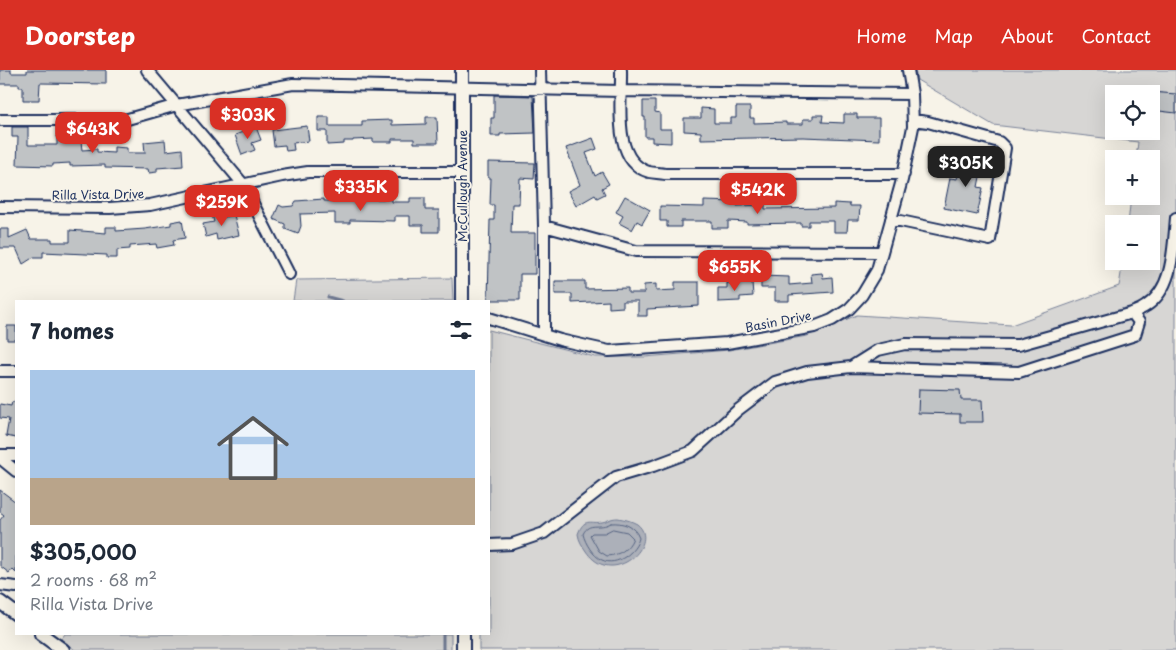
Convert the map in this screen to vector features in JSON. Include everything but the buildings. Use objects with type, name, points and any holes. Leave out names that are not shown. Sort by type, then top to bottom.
[{"type":"main road","name":"McCullough Avenue","points":[[462,70],[462,300]]},
{"type":"main road","points":[[0,602],[15,613]]},
{"type":"main road","points":[[45,635],[63,650]]},
{"type":"main road","points":[[462,635],[462,650]]},
{"type":"street","points":[[147,70],[243,184],[289,274]]},
{"type":"street","points":[[540,70],[544,226],[544,334]]},
{"type":"street","points":[[621,70],[621,136],[625,150],[634,164],[648,172],[665,174],[904,174]]},
{"type":"street","name":"Basin Drive","points":[[490,318],[560,340],[609,351],[727,343],[814,327],[832,320],[849,309],[862,295],[873,279],[882,252],[904,174],[913,127],[912,94],[908,70]]},
{"type":"street","points":[[0,120],[124,120],[177,106],[293,84],[621,91],[912,94]]},
{"type":"street","points":[[891,218],[990,240],[1006,148],[999,142],[928,122],[913,120]]},
{"type":"street","name":"Rilla Vista Drive","points":[[0,207],[110,208],[150,205],[243,184],[308,172],[462,172]]},
{"type":"street","points":[[851,367],[878,350],[905,344],[1018,345],[1132,313],[1148,305],[1163,288],[1172,265],[1176,218]]},
{"type":"street","points":[[544,226],[636,251],[882,252]]},
{"type":"street","points":[[490,545],[512,544],[544,533],[616,477],[693,450],[738,410],[775,382],[807,372],[851,367],[1019,372],[1135,335],[1139,322],[1132,313]]},
{"type":"street","points":[[0,370],[15,371]]},
{"type":"street","points":[[0,456],[15,455]]},
{"type":"street","points":[[0,456],[15,470]]},
{"type":"street","points":[[0,585],[15,587]]},
{"type":"shaded area","points":[[915,70],[1176,70],[1176,650],[479,650],[479,635],[490,635],[490,330],[595,357],[645,357],[729,350],[807,336],[857,315],[1011,325],[1119,286],[1122,270],[1160,270],[1160,215],[1129,215],[1130,205],[1160,205],[1160,150],[1137,150],[1138,142],[1121,140],[1160,140],[1160,85],[1105,85],[1105,138],[993,125],[917,80]]},
{"type":"shaded area","points":[[452,278],[453,300],[293,300],[296,280]]},
{"type":"shaded area","points":[[64,635],[451,635],[451,650],[75,650],[61,639]]},
{"type":"water","points":[[618,518],[637,524],[643,532],[643,542],[639,551],[631,559],[620,565],[608,566],[597,562],[586,551],[578,534],[585,523],[602,522]]},
{"type":"waterway","points":[[328,297],[339,300]]},
{"type":"waterway","points":[[443,635],[443,650]]}]
